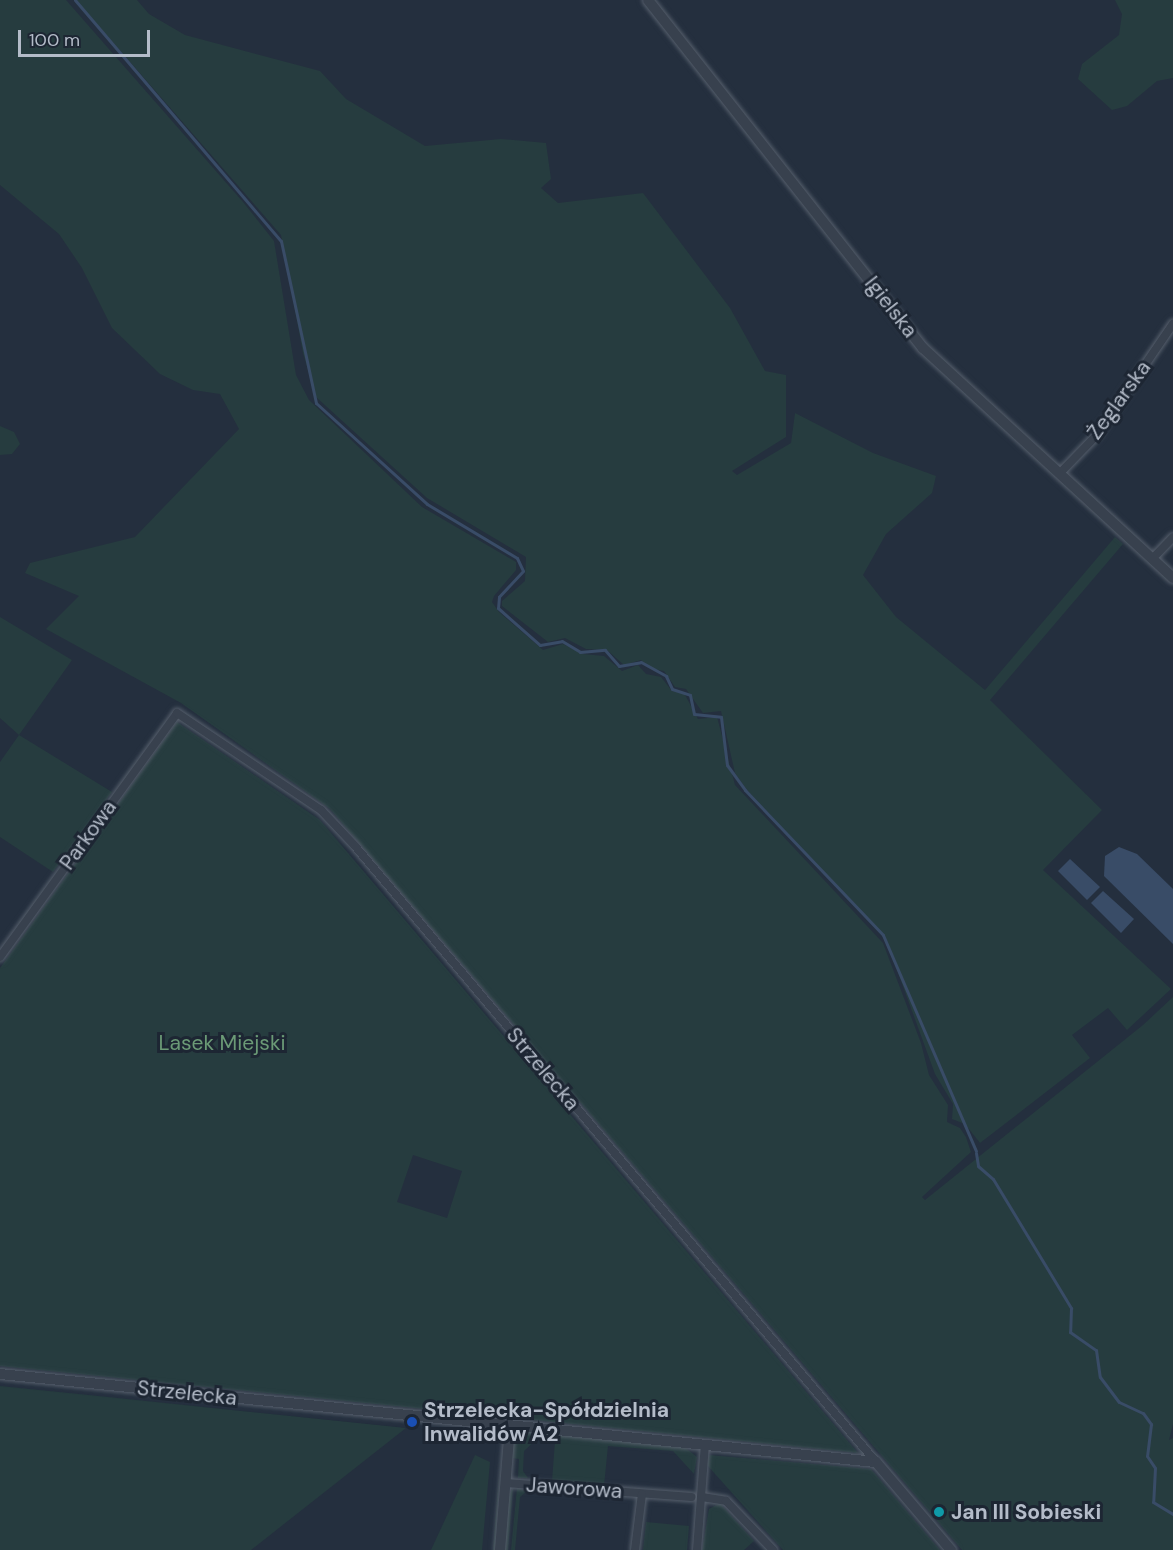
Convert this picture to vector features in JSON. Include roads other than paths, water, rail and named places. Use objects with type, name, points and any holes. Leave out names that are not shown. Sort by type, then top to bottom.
[{"type":"street","name":"Igielska","points":[[648,0],[923,348],[1173,578]]},
{"type":"street","name":"Żeglarska","points":[[1060,473],[1096,435],[1173,324]]},
{"type":"street","points":[[1152,559],[1173,537]]},
{"type":"street","name":"Parkowa","points":[[0,957],[177,713]]},
{"type":"street","name":"Strzelecka","points":[[177,713],[321,810],[355,846],[951,1550]]},
{"type":"street","name":"Strzelecka","points":[[0,1374],[876,1462]]},
{"type":"street","points":[[500,1550],[510,1425]]},
{"type":"street","points":[[697,1550],[705,1444]]},
{"type":"street","name":"Jaworowa","points":[[506,1483],[691,1497]]},
{"type":"street","name":"Jaworowa","points":[[634,1550],[642,1494]]},
{"type":"street","points":[[702,1497],[726,1501],[773,1550]]},
{"type":"water","points":[[1119,847],[1137,854],[1173,889],[1173,944],[1104,876],[1105,856]]},
{"type":"water","points":[[1070,859],[1100,887],[1087,900],[1058,871]]},
{"type":"water","points":[[1103,891],[1134,919],[1121,933],[1091,903]]},
{"type":"waterway","points":[[75,0],[281,241],[316,403],[427,504],[517,558],[523,571],[499,597],[498,608],[540,645],[562,641],[580,652],[605,650],[619,666],[641,662],[666,676],[672,689],[690,695],[694,714],[721,717],[727,765],[745,790],[883,935],[976,1151]]},
{"type":"waterway","points":[[976,1153],[978,1166],[993,1179],[1071,1308],[1070,1332],[1096,1350],[1100,1377],[1119,1402],[1143,1413],[1151,1424],[1147,1456],[1155,1468],[1153,1502],[1173,1514]]},
{"type":"place","name":"Strzelecka-Spółdzielnia Inwalidów A2","points":[[412,1422]]},
{"type":"place","name":"Jan III Sobieski","points":[[939,1512]]},
{"type":"park label","name":"Lasek Miejski","points":[[222,1043]]}]
